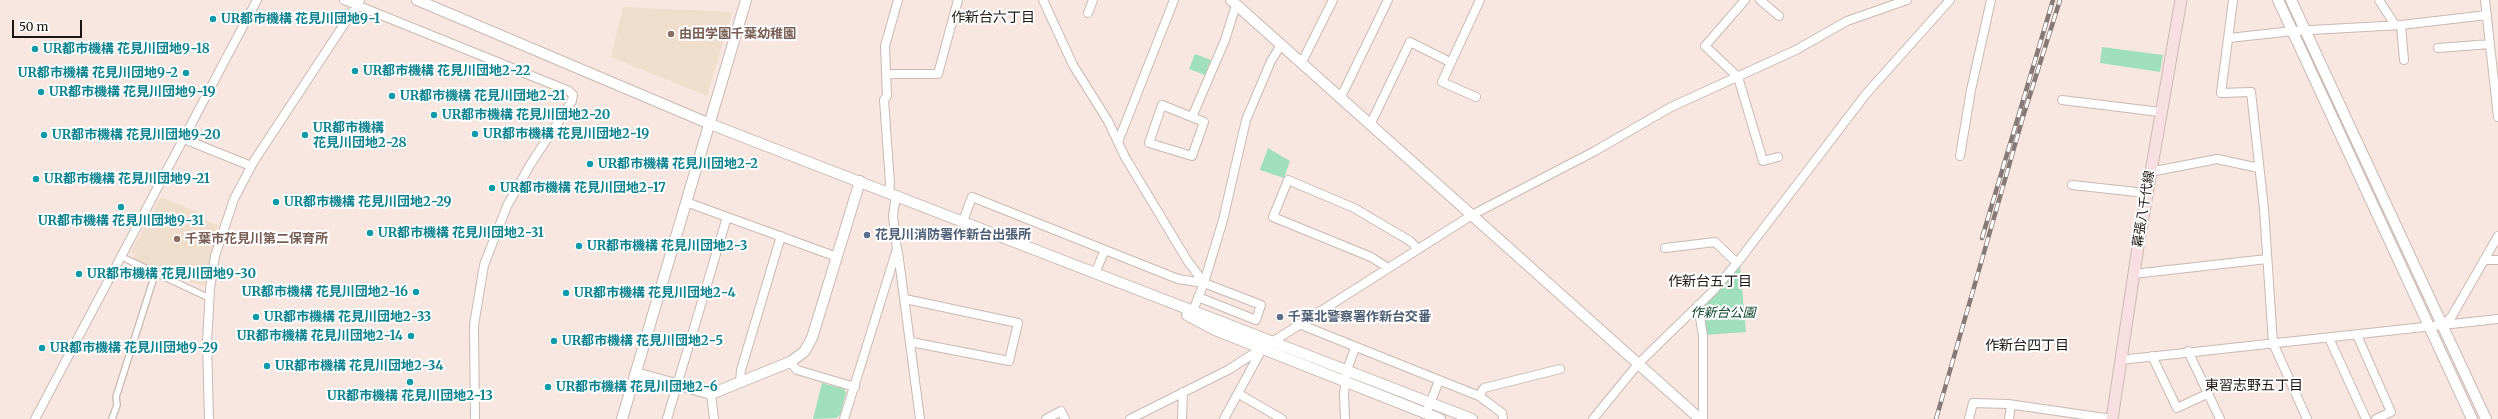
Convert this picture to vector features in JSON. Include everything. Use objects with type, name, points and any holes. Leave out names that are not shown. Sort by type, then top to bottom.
[{"type":"main road","name":"幕張八千代線","points":[[2112,419],[2146,193],[2180,0]]},
{"type":"street","points":[[35,419],[258,0]]},
{"type":"street","points":[[344,0],[358,2],[569,91],[573,95],[572,101],[530,165],[511,199],[484,265],[474,325],[475,419]]},
{"type":"street","points":[[417,0],[710,124],[1096,273],[1192,314],[1274,342],[1472,419]]},
{"type":"street","points":[[622,419],[746,0]]},
{"type":"street","points":[[898,0],[885,46],[887,96],[884,100],[890,183],[893,194],[893,216],[911,342],[920,419]]},
{"type":"street","points":[[886,74],[938,74],[958,0]]},
{"type":"street","points":[[1043,0],[1073,65],[1108,121],[1118,142],[1187,260],[1204,284]]},
{"type":"street","points":[[1088,13],[1093,0]]},
{"type":"street","points":[[1118,142],[1174,0]]},
{"type":"street","points":[[1301,64],[1333,0]]},
{"type":"street","points":[[1340,99],[1388,0]]},
{"type":"street","points":[[1476,97],[1442,82],[1480,0]]},
{"type":"street","points":[[1745,0],[1705,46],[1738,77],[1763,161],[1778,157]]},
{"type":"street","points":[[1760,0],[1779,16]]},
{"type":"street","points":[[1130,419],[1228,370],[1472,215],[1621,137],[1671,107],[1796,50],[1847,21],[1907,0]]},
{"type":"street","points":[[1593,419],[1638,364],[1698,305],[1737,263],[1804,172],[1866,94],[1950,0]]},
{"type":"street","points":[[1960,156],[1971,90],[1991,0]]},
{"type":"street","points":[[2233,0],[2221,93],[2251,92],[2267,259],[2272,342],[2307,419]]},
{"type":"street","points":[[2278,0],[2294,31],[2472,419]]},
{"type":"street","points":[[2291,0],[2486,419]]},
{"type":"street","points":[[2379,0],[2398,25],[2404,60]]},
{"type":"street","points":[[2485,0],[2498,118]]},
{"type":"street","points":[[209,419],[207,342],[212,274],[216,256],[234,199],[251,166],[358,2]]},
{"type":"street","points":[[1192,117],[1225,40],[1234,2],[1340,99],[1700,419]]},
{"type":"street","points":[[2229,38],[2305,30],[2398,25],[2487,15]]},
{"type":"street","points":[[1370,125],[1410,42],[1450,62]]},
{"type":"street","points":[[2438,48],[2490,44]]},
{"type":"street","points":[[1192,314],[1204,284],[1223,220],[1246,120],[1271,60],[1281,45]]},
{"type":"street","points":[[2062,100],[2160,112]]},
{"type":"street","points":[[1162,106],[1192,117],[1204,122],[1192,156],[1149,143],[1162,106]]},
{"type":"street","points":[[184,139],[251,166]]},
{"type":"street","points":[[2150,172],[2217,160],[2259,168]]},
{"type":"street","points":[[1388,268],[1371,257],[1274,217],[1288,180],[1354,208],[1410,241],[1418,249]]},
{"type":"street","points":[[636,373],[677,386],[711,394],[790,362],[804,352],[812,338],[860,181]]},
{"type":"street","points":[[2072,185],[2146,193]]},
{"type":"street","points":[[963,221],[972,197],[1178,279],[1204,284],[1261,305],[1256,320],[1198,297]]},
{"type":"street","points":[[686,202],[837,257]]},
{"type":"street","points":[[668,419],[727,217]]},
{"type":"street","points":[[740,383],[741,370],[781,236]]},
{"type":"street","points":[[2442,326],[2452,316],[2498,236]]},
{"type":"street","points":[[1665,248],[1715,242],[1737,263]]},
{"type":"street","points":[[844,419],[897,249]]},
{"type":"street","points":[[1096,273],[1105,250]]},
{"type":"street","points":[[126,259],[155,274],[205,296]]},
{"type":"street","points":[[2133,274],[2267,259]]},
{"type":"street","points":[[2484,260],[2498,260]]},
{"type":"street","points":[[112,419],[117,405],[116,397],[155,274]]},
{"type":"street","points":[[905,299],[1018,323],[1008,361],[911,342]]},
{"type":"street","points":[[1698,305],[1703,336],[1703,419]]},
{"type":"street","points":[[1192,314],[1215,330],[1440,419]]},
{"type":"street","points":[[2120,360],[2188,351],[2272,342],[2329,338],[2498,319]]},
{"type":"street","points":[[1299,324],[1355,348],[1479,396],[1502,413],[1503,419]]},
{"type":"street","points":[[2357,334],[2391,412],[2376,419]]},
{"type":"street","points":[[2329,338],[2366,419]]},
{"type":"street","points":[[1345,419],[1344,394],[1347,382],[1347,370],[1355,348]]},
{"type":"street","points":[[1224,419],[1239,394],[1262,349]]},
{"type":"street","points":[[2188,351],[2220,419]]},
{"type":"street","points":[[2152,356],[2178,408],[2207,394]]},
{"type":"street","points":[[790,362],[798,370],[855,387]]},
{"type":"street","points":[[1479,396],[1484,388],[1560,369]]},
{"type":"street","points":[[1426,413],[1439,381]]},
{"type":"street","points":[[1182,419],[1183,392]]},
{"type":"street","points":[[711,394],[714,419]]},
{"type":"street","points":[[1239,394],[1272,417],[1282,419]]},
{"type":"street","points":[[1969,419],[1973,403],[2011,405],[2112,419]]},
{"type":"street","points":[[2009,419],[2011,405]]},
{"type":"street","points":[[1046,419],[1061,411],[1065,419]]},
{"type":"shaded area","name":"由田学園千葉幼稚園","points":[[623,7],[732,12],[707,96],[611,57]]},
{"type":"shaded area","name":"千葉市花見川第二保育所","points":[[161,197],[203,214],[201,219],[218,225],[204,286],[169,276],[133,259],[136,254],[131,252]]},
{"type":"green space","points":[[2102,47],[2163,55],[2160,72],[2100,63]]},
{"type":"green space","points":[[1195,54],[1211,60],[1205,75],[1189,69]]},
{"type":"green space","points":[[1268,148],[1290,161],[1284,178],[1260,170]]},
{"type":"green space","name":"作新台公園","points":[[1740,265],[1746,332],[1705,335],[1702,307]]},
{"type":"green space","points":[[822,383],[844,389],[846,393],[840,415],[836,418],[813,419]]},
{"type":"railway","points":[[1982,238],[2053,0]]},
{"type":"railway","points":[[1936,419],[2023,117],[2060,0]]},
{"type":"place","name":"UR都市機構 花見川団地9-1","points":[[213,19]]},
{"type":"place","name":"由田学園千葉幼稚園","points":[[671,34]]},
{"type":"place","name":"UR都市機構 花見川団地9-18","points":[[35,49]]},
{"type":"place","name":"UR都市機構 花見川団地2-22","points":[[355,71]]},
{"type":"place","name":"UR都市機構 花見川団地9-2","points":[[186,73]]},
{"type":"place","name":"UR都市機構 花見川団地9-19","points":[[41,92]]},
{"type":"place","name":"UR都市機構 花見川団地2-21","points":[[392,96]]},
{"type":"place","name":"UR都市機構 花見川団地2-20","points":[[434,115]]},
{"type":"place","name":"UR都市機構 花見川団地2-19","points":[[475,134]]},
{"type":"place","name":"UR都市機構 花見川団地9-20","points":[[44,135]]},
{"type":"place","name":"UR都市機構 花見川団地2-28","points":[[305,135]]},
{"type":"place","name":"UR都市機構 花見川団地2-2","points":[[590,164]]},
{"type":"place","name":"UR都市機構 花見川団地9-21","points":[[36,179]]},
{"type":"place","name":"UR都市機構 花見川団地2-17","points":[[492,188]]},
{"type":"place","name":"UR都市機構 花見川団地2-29","points":[[276,202]]},
{"type":"place","name":"UR都市機構 花見川団地9-31","points":[[121,207]]},
{"type":"place","name":"UR都市機構 花見川団地2-31","points":[[370,233]]},
{"type":"place","name":"花見川消防署作新台出張所","points":[[867,235]]},
{"type":"place","name":"千葉市花見川第二保育所","points":[[177,239]]},
{"type":"place","name":"UR都市機構 花見川団地2-3","points":[[579,246]]},
{"type":"place","name":"UR都市機構 花見川団地9-30","points":[[79,274]]},
{"type":"place","name":"UR都市機構 花見川団地2-16","points":[[416,292]]},
{"type":"place","name":"UR都市機構 花見川団地2-4","points":[[566,293]]},
{"type":"place","name":"UR都市機構 花見川団地2-33","points":[[256,317]]},
{"type":"place","name":"千葉北警察署作新台交番","points":[[1280,317]]},
{"type":"place","name":"UR都市機構 花見川団地2-14","points":[[411,336]]},
{"type":"place","name":"UR都市機構 花見川団地2-5","points":[[554,341]]},
{"type":"place","name":"UR都市機構 花見川団地9-29","points":[[42,348]]},
{"type":"place","name":"UR都市機構 花見川団地2-34","points":[[267,366]]},
{"type":"place","name":"UR都市機構 花見川団地2-13","points":[[410,382]]},
{"type":"place","name":"UR都市機構 花見川団地2-6","points":[[548,387]]},
{"type":"district","name":"作新台六丁目","points":[[993,18]]},
{"type":"district","name":"作新台五丁目","points":[[1710,282]]},
{"type":"district","name":"作新台四丁目","points":[[2027,346]]},
{"type":"district","name":"東習志野五丁目","points":[[2254,386]]}]
